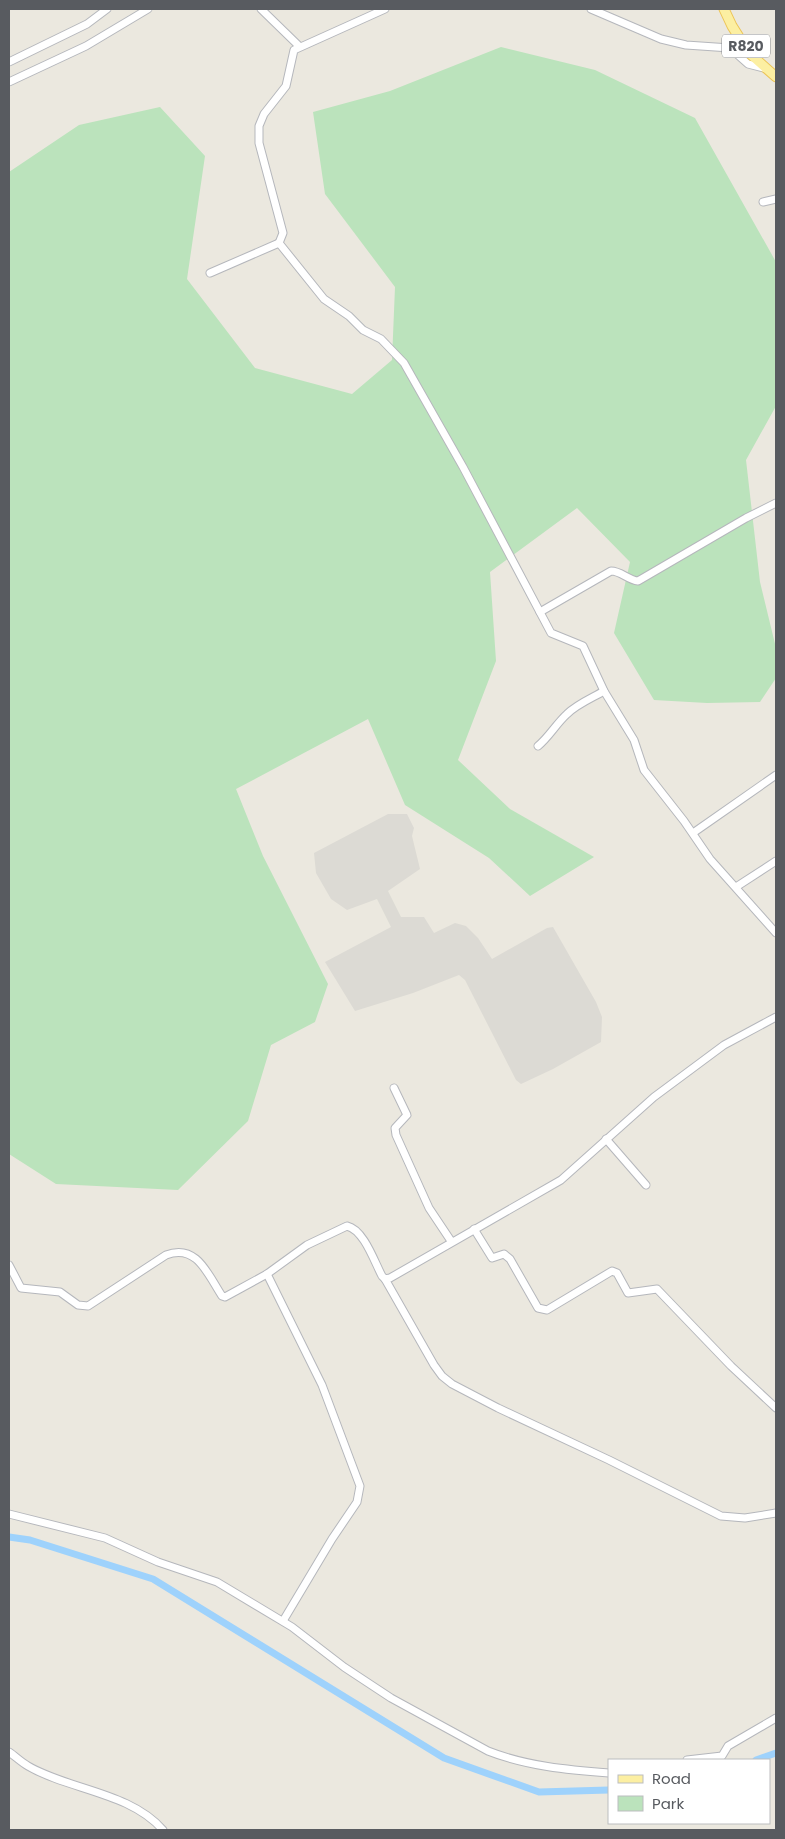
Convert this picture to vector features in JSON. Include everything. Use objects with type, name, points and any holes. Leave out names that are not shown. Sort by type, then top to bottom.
[{"type":"main road","name":"R820","points":[[724,9],[732,26],[750,52],[776,77]]},
{"type":"street","points":[[9,62],[86,24],[107,9]]},
{"type":"street","points":[[9,82],[86,46],[146,9]]},
{"type":"street","points":[[261,9],[299,46]]},
{"type":"street","points":[[210,273],[279,243],[282,233],[259,143],[259,126],[264,114],[284,92],[294,50],[299,46],[385,9]]},
{"type":"street","points":[[591,9],[661,39],[686,44],[730,48],[748,64],[768,69]]},
{"type":"street","points":[[763,202],[776,199]]},
{"type":"street","points":[[279,243],[324,300],[349,316],[363,330],[381,340],[404,363],[472,483],[552,633],[583,646],[604,691],[634,740],[644,770],[693,833],[710,859],[776,933]]},
{"type":"street","points":[[540,612],[611,572],[616,571],[632,580],[638,581],[746,518],[776,503]]},
{"type":"street","points":[[538,746],[546,739],[550,730],[569,712],[604,691]]},
{"type":"street","points":[[693,833],[776,775]]},
{"type":"street","points":[[736,887],[776,861]]},
{"type":"street","points":[[385,1279],[410,1267],[452,1241],[561,1180],[654,1097],[724,1045],[776,1017]]},
{"type":"street","points":[[394,1088],[407,1115],[395,1128],[396,1136],[429,1208],[452,1241]]},
{"type":"street","points":[[606,1139],[646,1185]]},
{"type":"street","points":[[9,1266],[21,1288],[60,1292],[78,1305],[88,1306],[166,1255],[176,1251],[191,1255],[199,1260],[222,1296],[229,1296],[267,1274],[306,1245],[347,1226],[360,1236],[434,1365],[442,1376],[452,1384],[721,1516],[745,1518],[776,1513]]},
{"type":"street","points":[[474,1229],[492,1258],[504,1254],[510,1259],[538,1308],[542,1311],[547,1310],[612,1271],[617,1274],[628,1293],[657,1289],[731,1366],[776,1408]]},
{"type":"street","points":[[267,1274],[322,1384],[360,1486],[357,1502],[332,1539],[283,1622]]},
{"type":"street","points":[[9,1514],[105,1538],[158,1562],[217,1582],[283,1622],[344,1667],[392,1698],[488,1751],[504,1757],[550,1768],[608,1773]]},
{"type":"street","points":[[696,1759],[722,1756],[728,1746],[776,1718]]},
{"type":"street","points":[[9,1752],[28,1766],[126,1804],[158,1824],[163,1830]]},
{"type":"shaded area","points":[[388,814],[407,814],[414,828],[412,836],[420,869],[388,891],[401,917],[424,917],[434,933],[455,923],[466,926],[478,938],[492,959],[547,928],[553,927],[596,1002],[602,1017],[601,1042],[553,1069],[521,1084],[516,1080],[465,980],[459,975],[413,993],[355,1011],[325,962],[391,927],[377,899],[347,910],[331,899],[316,873],[314,853]]},
{"type":"green space","points":[[501,47],[595,70],[695,118],[776,262],[776,406],[746,460],[760,582],[776,648],[776,678],[760,702],[707,703],[654,700],[614,633],[630,562],[577,508],[490,572],[496,661],[458,760],[510,809],[594,857],[530,896],[489,858],[405,805],[368,719],[236,789],[263,856],[328,984],[315,1022],[271,1045],[248,1121],[178,1190],[56,1184],[9,1154],[9,172],[79,125],[160,107],[205,156],[187,279],[255,368],[352,394],[392,360],[395,287],[325,194],[313,112],[390,91]]},
{"type":"waterway","points":[[9,1537],[30,1540],[153,1579],[444,1758],[539,1792],[608,1790]]},
{"type":"waterway","points":[[759,1759],[776,1753]]}]
